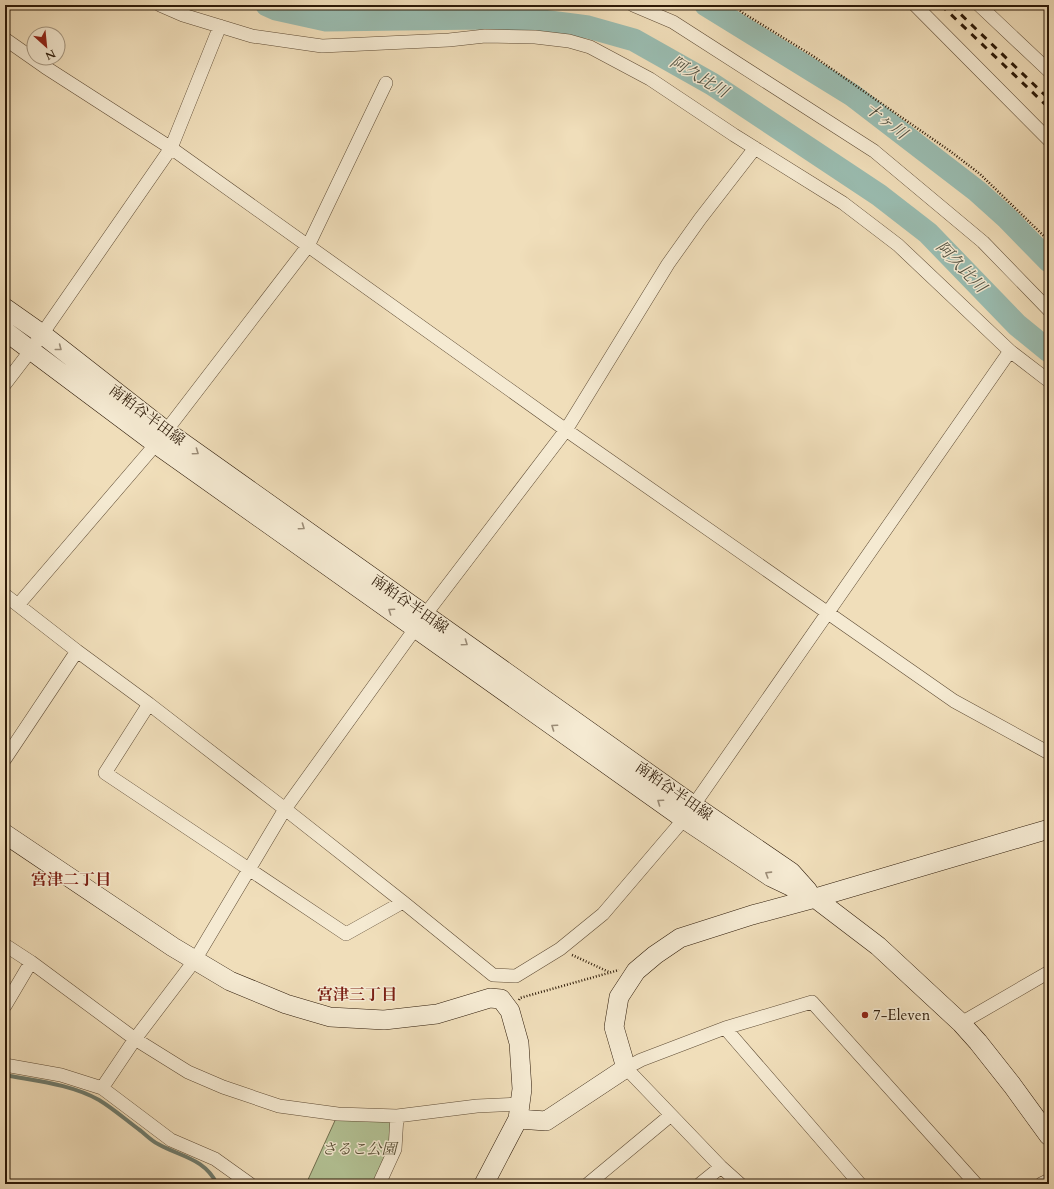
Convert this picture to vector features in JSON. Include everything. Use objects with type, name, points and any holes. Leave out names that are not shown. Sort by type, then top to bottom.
[{"type":"street","points":[[160,5],[183,15],[252,36],[322,46],[449,40],[485,36],[535,37],[569,41],[590,47],[650,79],[755,148],[844,203],[898,245],[1010,351],[1049,381]]},
{"type":"street","points":[[633,5],[673,22],[874,151],[983,242],[1049,310]]},
{"type":"street","points":[[915,5],[1049,140]]},
{"type":"street","points":[[979,5],[1049,71]]},
{"type":"street","points":[[5,384],[31,350],[171,148],[220,26]]},
{"type":"street","points":[[5,38],[45,67],[171,148],[566,430],[954,701],[1049,753]]},
{"type":"street","points":[[18,605],[160,437],[308,246],[386,83]]},
{"type":"street","points":[[102,1088],[135,1039],[195,960],[285,809],[420,621],[566,430],[668,264],[700,219],[755,148]]},
{"type":"street","name":"南粕谷半田線","points":[[5,308],[42,334],[160,437]]},
{"type":"street","name":"南粕谷半田線","points":[[5,331],[160,437],[688,812],[791,872],[815,898],[878,946],[961,1023],[1007,1078],[1049,1136]]},
{"type":"street","points":[[5,595],[285,809],[493,975],[516,976],[560,949],[603,914],[688,812],[1010,351]]},
{"type":"street","points":[[5,759],[9,743],[77,651]]},
{"type":"street","points":[[149,704],[105,773],[346,934],[403,902]]},
{"type":"street","points":[[740,1184],[720,1166],[626,1068],[614,1027],[619,997],[636,971],[655,955],[680,938],[752,915],[1049,829]]},
{"type":"street","points":[[5,834],[173,947],[230,981],[286,1004],[330,1017],[384,1020],[437,1014],[490,998],[501,999],[510,1011],[519,1043],[522,1089],[519,1111],[484,1184]]},
{"type":"street","points":[[5,945],[31,962],[135,1039],[188,1072],[223,1087],[279,1106],[338,1114],[397,1116],[477,1106],[519,1111],[546,1121],[626,1068],[641,1060],[725,1028],[812,1002],[976,1184]]},
{"type":"street","points":[[5,1006],[31,962]]},
{"type":"street","points":[[961,1023],[1049,972]]},
{"type":"street","points":[[725,1028],[860,1184]]},
{"type":"street","points":[[5,1065],[61,1075],[102,1088],[171,1140],[215,1159],[244,1182]]},
{"type":"street","points":[[588,1184],[671,1115]]},
{"type":"street","points":[[379,1184],[395,1149],[397,1116]]},
{"type":"street","points":[[700,1184],[720,1166]]},
{"type":"street","points":[[1041,1184],[1049,1180]]},
{"type":"path","points":[[733,5],[743,13],[813,56],[950,151],[980,174],[1049,241]]},
{"type":"path","points":[[560,949],[610,972]]},
{"type":"path","points":[[510,1011],[520,998],[628,967],[636,971]]},
{"type":"green space","name":"さるこ公園","points":[[338,1114],[397,1116],[379,1184],[306,1184]]},
{"type":"waterway","name":"阿久比川","points":[[267,5],[276,9],[326,20],[484,18],[542,21],[588,27],[634,40],[712,84],[879,195],[928,233],[1017,325],[1049,351]]},
{"type":"waterway","name":"十ヶ川","points":[[706,5],[852,95],[977,191],[1007,218],[1049,261]]},
{"type":"waterway","points":[[5,1075],[41,1081],[77,1090],[99,1100],[156,1143],[199,1163],[212,1175],[217,1184]]},
{"type":"railway","points":[[941,5],[1049,108]]},
{"type":"railway","points":[[951,5],[1049,99]]},
{"type":"place","name":"7-Eleven","points":[[865,1015]]},
{"type":"district","name":"宮津二丁目","points":[[71,880]]},
{"type":"district","name":"宮津三丁目","points":[[357,995]]}]
